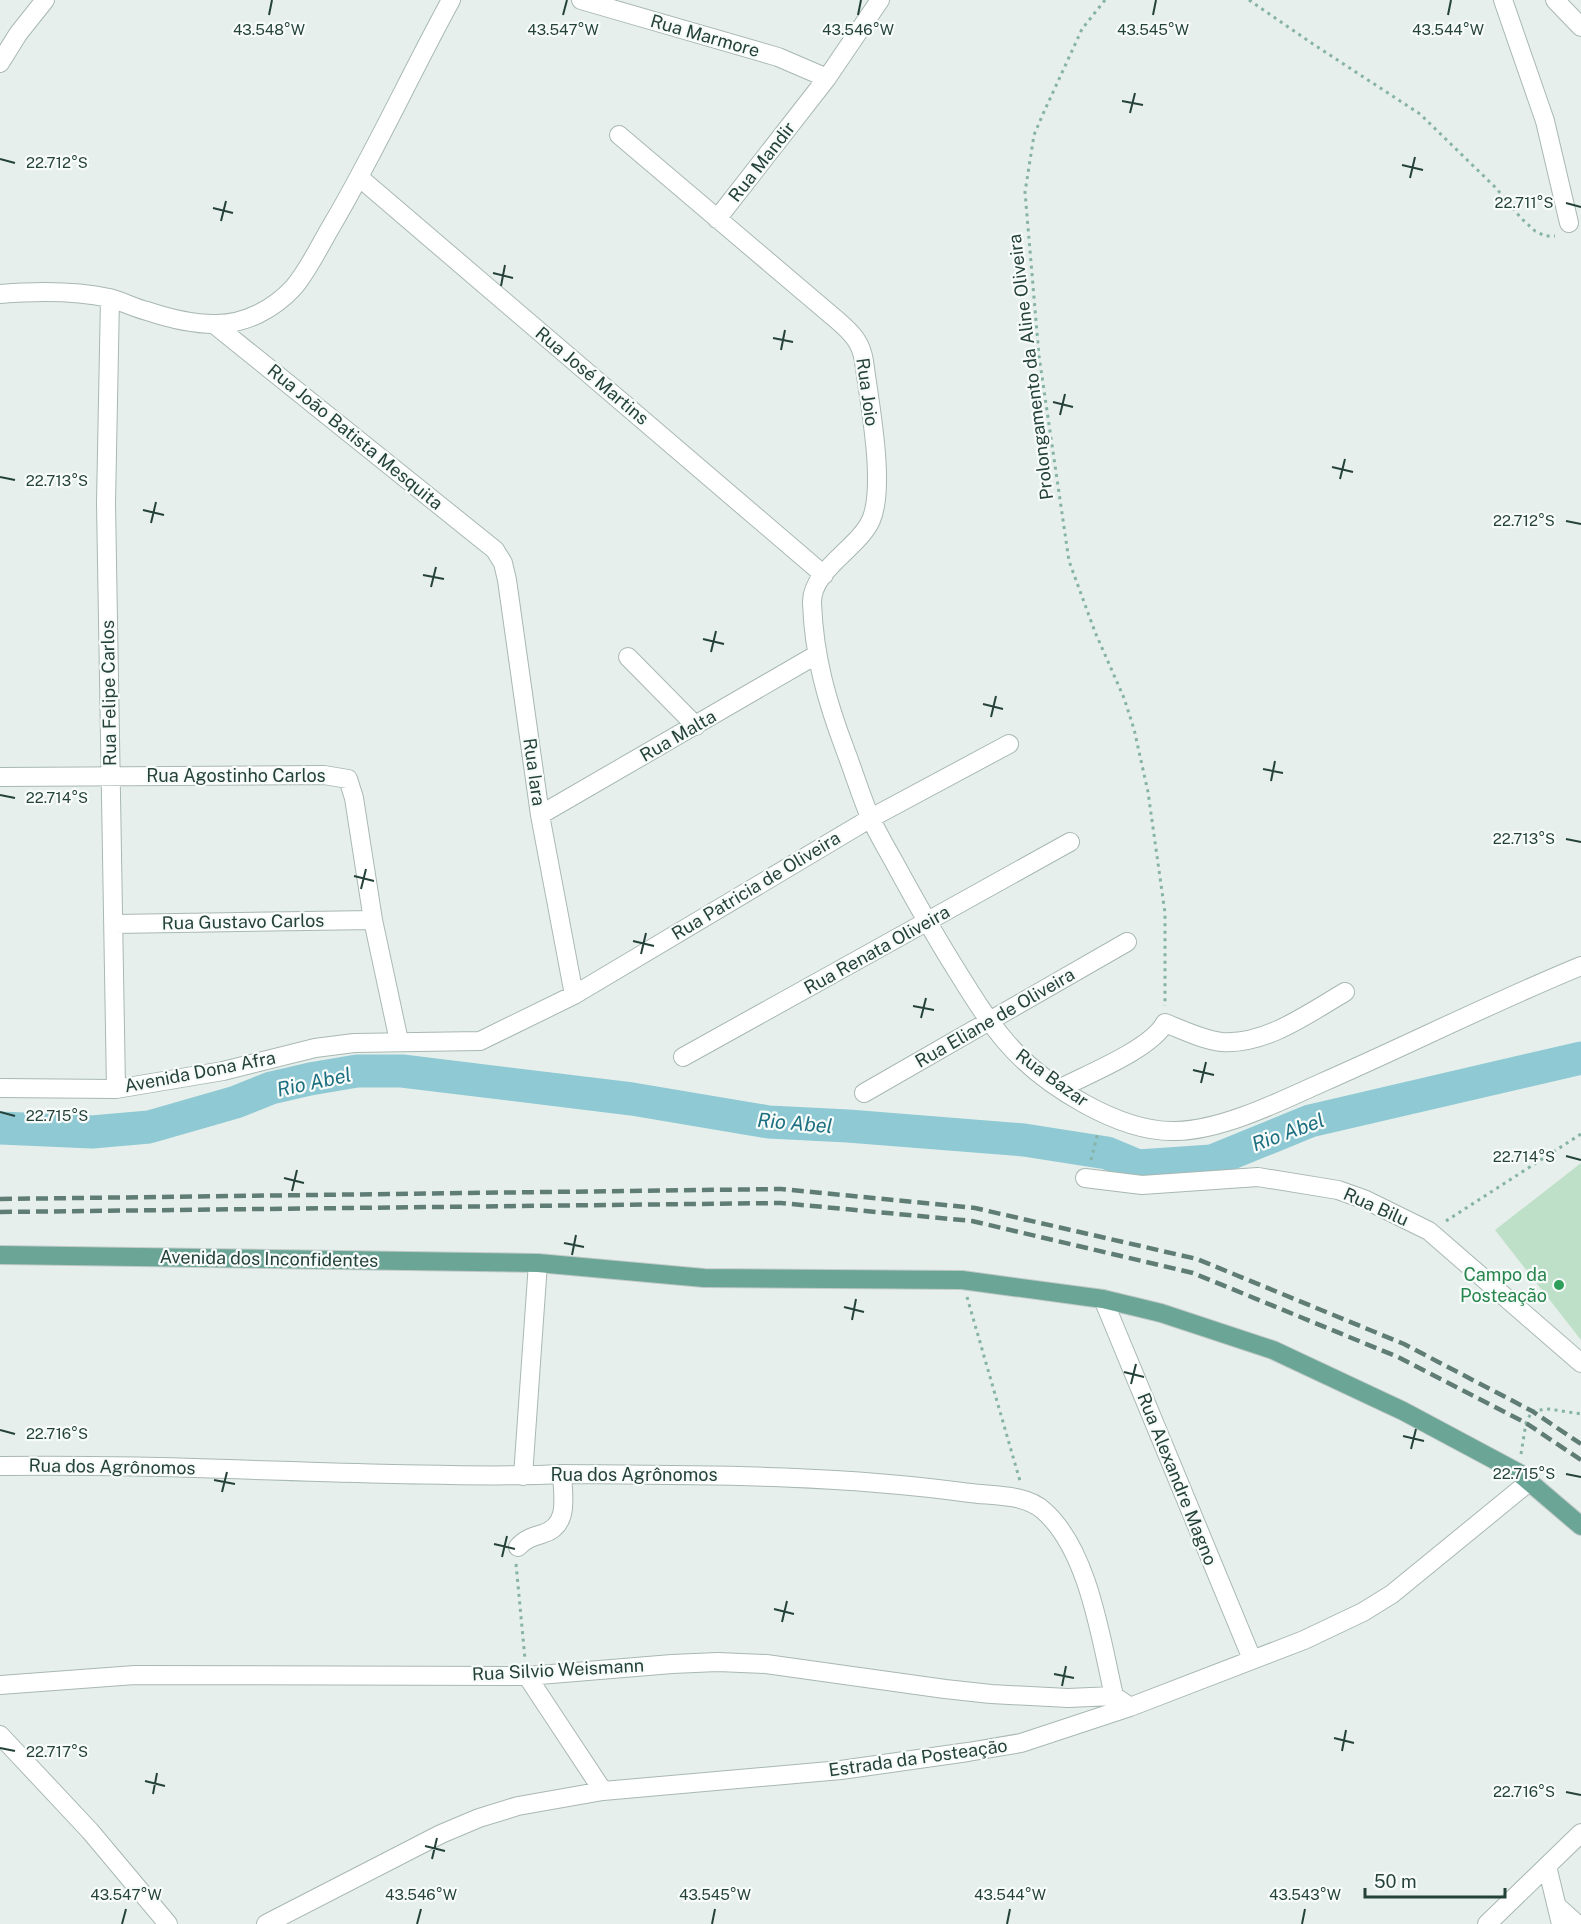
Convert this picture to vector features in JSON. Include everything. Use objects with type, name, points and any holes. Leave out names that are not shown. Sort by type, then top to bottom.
[{"type":"main road","name":"Avenida dos Inconfidentes","points":[[0,1255],[537,1263],[704,1278],[962,1280],[1103,1299],[1161,1312],[1273,1350],[1403,1411],[1524,1478]]},
{"type":"main road","points":[[1524,1478],[1581,1526]]},
{"type":"street","points":[[0,63],[18,34],[45,0]]},
{"type":"street","points":[[0,294],[76,293],[110,298],[146,311],[215,325],[241,321],[260,314],[294,286],[360,178],[410,75],[451,0]]},
{"type":"street","name":"Rua Marmore","points":[[581,0],[778,57],[827,78]]},
{"type":"street","name":"Rua Mandir","points":[[619,135],[717,219],[827,78],[880,0]]},
{"type":"street","points":[[1503,0],[1545,121],[1569,224]]},
{"type":"street","points":[[1555,0],[1581,27]]},
{"type":"street","name":"Rua José Martins","points":[[360,178],[824,574]]},
{"type":"street","name":"Rua Joio","points":[[717,219],[849,330],[859,344],[862,353],[878,480],[877,501],[871,520],[864,531],[824,574]]},
{"type":"street","name":"Rua Felipe Carlos","points":[[110,298],[106,503],[116,1089]]},
{"type":"street","name":"Rua João Batista Mesquita","points":[[215,325],[495,550]]},
{"type":"street","name":"Rua Iara","points":[[495,550],[503,564],[507,580],[540,815],[574,995]]},
{"type":"street","name":"Rua Bazar","points":[[824,574],[815,586],[812,597],[816,655],[827,701],[871,818],[927,922],[989,1021],[1009,1046],[1034,1069],[1092,1108],[1120,1120],[1151,1129],[1174,1132],[1199,1129],[1269,1106],[1509,995],[1581,966]]},
{"type":"street","name":"Rua Malta","points":[[540,815],[816,655]]},
{"type":"street","points":[[628,657],[696,726]]},
{"type":"street","name":"Rua Patricia de Oliveira","points":[[399,1041],[480,1041],[574,995],[871,818],[1009,744]]},
{"type":"street","name":"Rua Agostinho Carlos","points":[[0,777],[324,775],[348,778],[354,798],[373,920],[399,1041]]},
{"type":"street","name":"Rua Renata Oliveira","points":[[683,1057],[1070,842]]},
{"type":"street","name":"Rua Gustavo Carlos","points":[[114,924],[373,920]]},
{"type":"street","name":"Rua Eliane de Oliveira","points":[[864,1093],[1127,942]]},
{"type":"street","points":[[1061,1088],[1145,1044],[1160,1033],[1165,1023],[1211,1040],[1236,1041],[1264,1035],[1301,1018],[1345,992]]},
{"type":"street","name":"Avenida Dona Afra","points":[[0,1088],[116,1089],[223,1071],[315,1048],[399,1041]]},
{"type":"street","name":"Rua Bilu","points":[[1087,1172],[1142,1185],[1248,1178],[1285,1180],[1338,1190],[1366,1200],[1429,1232],[1581,1363]]},
{"type":"street","points":[[523,1476],[537,1263]]},
{"type":"street","name":"Rua Alexandre Magno","points":[[1103,1299],[1252,1659]]},
{"type":"street","name":"Rua dos Agrônomos","points":[[0,1466],[186,1467],[523,1476],[561,1474],[799,1476],[910,1484],[1026,1500],[1044,1510],[1053,1521],[1065,1537],[1082,1573],[1095,1610],[1114,1696]]},
{"type":"street","points":[[518,1547],[524,1540],[552,1531],[558,1525],[563,1505],[561,1474]]},
{"type":"street","name":"Estrada da Posteação","points":[[266,1924],[441,1834],[479,1818],[519,1806],[603,1791],[841,1770],[968,1752],[1021,1743],[1130,1707],[1333,1628],[1363,1612],[1392,1594],[1524,1478]]},
{"type":"street","name":"Rua Silvio Weismann","points":[[0,1685],[135,1675],[527,1676],[718,1662],[766,1664],[991,1694],[1068,1698],[1114,1696]]},
{"type":"street","points":[[527,1676],[603,1791]]},
{"type":"street","points":[[1114,1696],[1130,1707]]},
{"type":"street","points":[[0,1735],[90,1831],[168,1924]]},
{"type":"street","points":[[1487,1924],[1581,1833]]},
{"type":"street","points":[[1547,1866],[1559,1916],[1577,1924]]},
{"type":"path","name":"Prolongamento da Aline Oliveira","points":[[1105,0],[1082,29],[1034,135],[1025,192],[1040,356],[1069,561],[1095,632],[1124,698],[1134,729],[1154,825],[1165,913],[1165,1023]]},
{"type":"path","points":[[1249,0],[1420,114],[1496,188],[1535,231],[1545,236],[1556,236],[1569,224]]},
{"type":"path","points":[[1429,1232],[1581,1134]]},
{"type":"path","points":[[1087,1172],[1098,1136]]},
{"type":"path","points":[[962,1280],[1026,1500]]},
{"type":"path","points":[[1524,1478],[1526,1423],[1532,1411],[1549,1409],[1581,1414]]},
{"type":"path","points":[[518,1547],[515,1558],[527,1676]]},
{"type":"green space","name":"Campo da Posteação","points":[[1581,1163],[1581,1340],[1495,1230]]},
{"type":"waterway","name":"Rio Abel","points":[[0,1128],[92,1132],[149,1127],[236,1102],[271,1088],[310,1079],[357,1071],[402,1071],[632,1099],[769,1122],[1024,1140],[1107,1153],[1138,1166],[1212,1161],[1310,1121],[1581,1058]]},
{"type":"railway","points":[[0,1199],[781,1189],[975,1208],[1197,1259],[1404,1344],[1532,1411],[1581,1444]]},
{"type":"railway","points":[[0,1212],[781,1203],[972,1221],[1193,1273],[1398,1357],[1526,1423],[1581,1460]]},
{"type":"place","name":"Campo da Posteação","points":[[1559,1285]]}]
